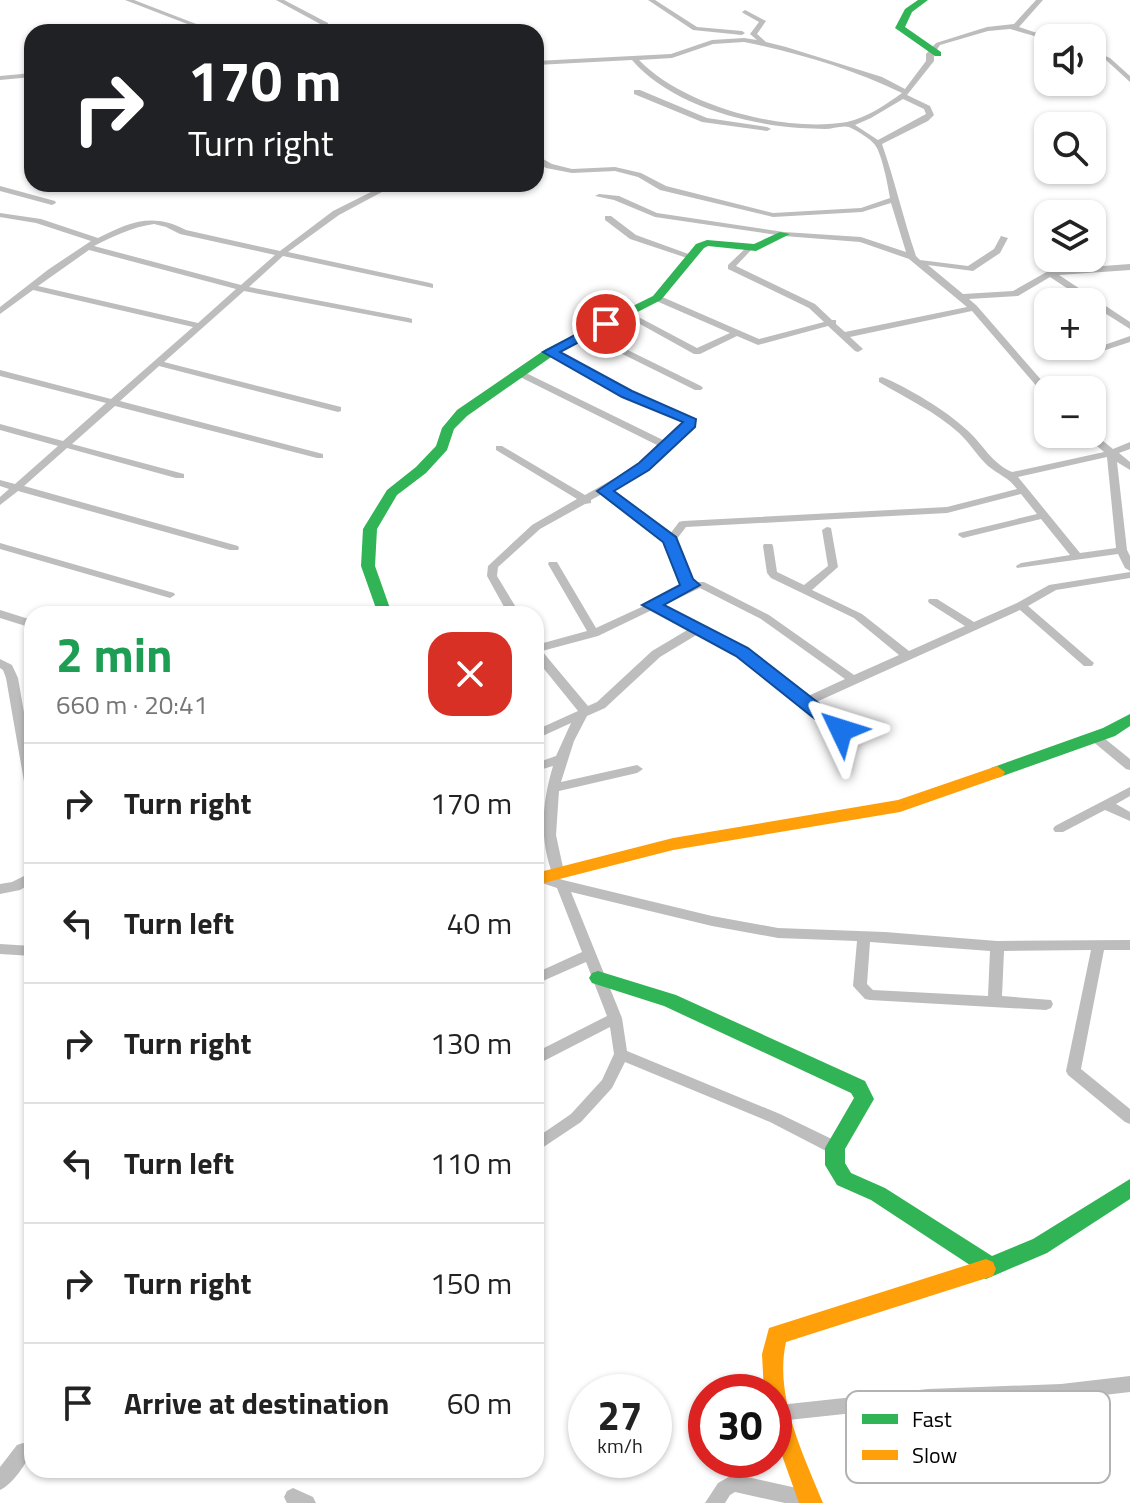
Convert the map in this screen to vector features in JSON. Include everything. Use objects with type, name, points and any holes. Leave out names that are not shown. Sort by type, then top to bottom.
[{"type":"street","points":[[128,0],[192,24]]},
{"type":"street","points":[[279,0],[326,24]]},
{"type":"street","points":[[924,0],[913,5],[902,19],[900,28],[935,53]]},
{"type":"street","points":[[1012,27],[1040,0]]},
{"type":"street","points":[[657,1],[695,29],[753,34],[764,43]]},
{"type":"street","points":[[745,12],[763,21],[753,34]]},
{"type":"street","points":[[635,60],[645,74],[691,97],[754,121],[793,125],[849,124],[905,94],[948,39],[987,29],[1012,27],[1034,34]]},
{"type":"street","points":[[544,63],[672,56],[712,42],[764,43],[879,79],[927,108],[930,115],[878,143]]},
{"type":"street","points":[[1106,58],[1130,80]]},
{"type":"street","points":[[0,78],[24,76]]},
{"type":"street","points":[[637,92],[705,120],[750,128],[778,129],[793,125]]},
{"type":"street","points":[[849,124],[878,143],[914,259],[974,308],[1034,378]]},
{"type":"street","points":[[544,163],[572,171],[615,169],[648,177],[663,188],[773,215],[862,210],[895,199]]},
{"type":"street","points":[[0,188],[52,203]]},
{"type":"street","points":[[0,502],[282,253],[336,213],[375,192]]},
{"type":"street","points":[[599,196],[616,198],[655,215],[784,234],[861,240],[943,267],[970,269],[997,251],[1004,238]]},
{"type":"street","points":[[0,215],[57,226],[99,241]]},
{"type":"street","points":[[608,218],[633,237],[690,256]]},
{"type":"street","points":[[0,311],[87,247],[144,223],[155,222],[183,232],[430,286]]},
{"type":"street","points":[[784,234],[749,248],[731,267],[812,306],[833,322],[858,349]]},
{"type":"street","points":[[382,606],[368,566],[370,529],[392,493],[421,470],[442,447],[448,428],[462,413],[550,352],[657,298],[690,256],[707,243],[749,248]]},
{"type":"street","points":[[87,247],[243,288],[409,321]]},
{"type":"street","points":[[962,297],[1015,294],[1050,273],[1130,267]]},
{"type":"street","points":[[1050,273],[1130,326]]},
{"type":"street","points":[[32,287],[200,326]]},
{"type":"street","points":[[657,298],[750,341],[765,341],[833,322]]},
{"type":"street","points":[[845,335],[974,308]]},
{"type":"street","points":[[626,314],[697,352],[735,334]]},
{"type":"street","points":[[587,333],[698,388]]},
{"type":"street","points":[[1106,347],[1130,339]]},
{"type":"street","points":[[509,606],[492,576],[493,566],[536,527],[587,501],[644,466],[687,428],[689,419],[627,394],[550,352]]},
{"type":"street","points":[[158,363],[338,409]]},
{"type":"street","points":[[0,373],[320,456]]},
{"type":"street","points":[[519,373],[666,446]]},
{"type":"street","points":[[882,380],[954,423],[968,435],[989,465],[1011,475],[1077,557]]},
{"type":"street","points":[[0,427],[180,476]]},
{"type":"street","points":[[1011,475],[1111,453],[1130,445]]},
{"type":"street","points":[[499,448],[587,501]]},
{"type":"street","points":[[1105,448],[1130,467]]},
{"type":"street","points":[[1111,453],[1122,550],[1130,568]]},
{"type":"street","points":[[0,483],[234,548]]},
{"type":"street","points":[[604,491],[671,540],[686,582],[692,585]]},
{"type":"street","points":[[671,540],[683,524],[947,510],[1022,491]]},
{"type":"street","points":[[963,535],[1043,515]]},
{"type":"street","points":[[806,589],[833,567],[827,530]]},
{"type":"street","points":[[0,546],[170,595]]},
{"type":"street","points":[[768,546],[772,573],[858,616],[905,654]]},
{"type":"street","points":[[1021,566],[1122,550]]},
{"type":"street","points":[[553,564],[594,633]]},
{"type":"street","points":[[807,701],[905,654],[1021,605],[1053,587],[1130,575]]},
{"type":"street","points":[[544,648],[594,633],[692,585],[700,584],[765,617],[852,679]]},
{"type":"street","points":[[933,601],[973,626]]},
{"type":"street","points":[[651,605],[742,652],[841,730]]},
{"type":"street","points":[[1021,605],[1088,663]]},
{"type":"street","points":[[0,614],[24,622]]},
{"type":"street","points":[[544,731],[586,712],[616,693],[656,654],[697,629]]},
{"type":"street","points":[[544,660],[586,712]]},
{"type":"street","points":[[0,663],[8,668],[12,678],[24,747]]},
{"type":"street","points":[[544,1140],[576,1118],[607,1084],[621,1054],[615,1018],[560,878],[550,834],[560,759],[569,732],[586,712]]},
{"type":"street","points":[[560,878],[673,844],[900,806],[1095,737],[1130,719]]},
{"type":"street","points":[[1095,737],[1130,766]]},
{"type":"street","points":[[544,764],[560,759]]},
{"type":"street","points":[[556,787],[637,769]]},
{"type":"street","points":[[1059,829],[1130,791]]},
{"type":"street","points":[[1105,804],[1130,817]]},
{"type":"street","points":[[544,877],[560,878],[712,921],[778,933],[997,946],[1130,945]]},
{"type":"street","points":[[0,889],[15,887],[24,882]]},
{"type":"street","points":[[15,887],[24,890]]},
{"type":"street","points":[[864,936],[860,986],[863,992],[900,998],[1046,1004]]},
{"type":"street","points":[[1099,944],[1073,1071],[1130,1118]]},
{"type":"street","points":[[995,1001],[997,946]]},
{"type":"street","points":[[0,949],[24,950]]},
{"type":"street","points":[[544,975],[588,955]]},
{"type":"street","points":[[598,978],[670,1000],[858,1087],[864,1099],[835,1148],[835,1165],[844,1179],[878,1194],[991,1267]]},
{"type":"street","points":[[544,1055],[615,1018]]},
{"type":"street","points":[[621,1054],[775,1118],[835,1148]]},
{"type":"street","points":[[774,1374],[771,1348],[777,1335],[991,1267],[1040,1246],[1130,1188]]},
{"type":"street","points":[[1070,1391],[1130,1384]]},
{"type":"street","points":[[792,1412],[846,1406]]},
{"type":"street","points":[[792,1450],[810,1502]]},
{"type":"street","points":[[0,1481],[23,1451]]},
{"type":"street","points":[[714,1503],[724,1489],[734,1483],[810,1502]]},
{"type":"traffic: fast","points":[[924,0],[908,11],[900,28],[938,54]]},
{"type":"traffic: fast","points":[[382,606],[368,566],[370,529],[392,493],[421,470],[442,447],[448,428],[462,413],[550,352],[657,298],[700,246],[707,243],[756,248],[784,234]]},
{"type":"traffic: fast","points":[[997,772],[1109,732],[1130,719]]},
{"type":"traffic: fast","points":[[598,978],[670,1000],[858,1087],[864,1099],[835,1148],[835,1165],[844,1179],[878,1194],[991,1267]]},
{"type":"traffic: fast","points":[[986,1269],[1040,1246],[1130,1188]]},
{"type":"traffic: slow","points":[[544,877],[673,844],[900,806],[997,772]]},
{"type":"traffic: slow","points":[[811,1503],[775,1397],[772,1374],[777,1335],[986,1269]]},
{"type":"route","points":[[606,324],[550,352],[627,394],[689,419],[690,423],[644,466],[604,491],[671,540],[673,553],[686,582],[692,585],[651,605],[742,652],[841,730]]}]
